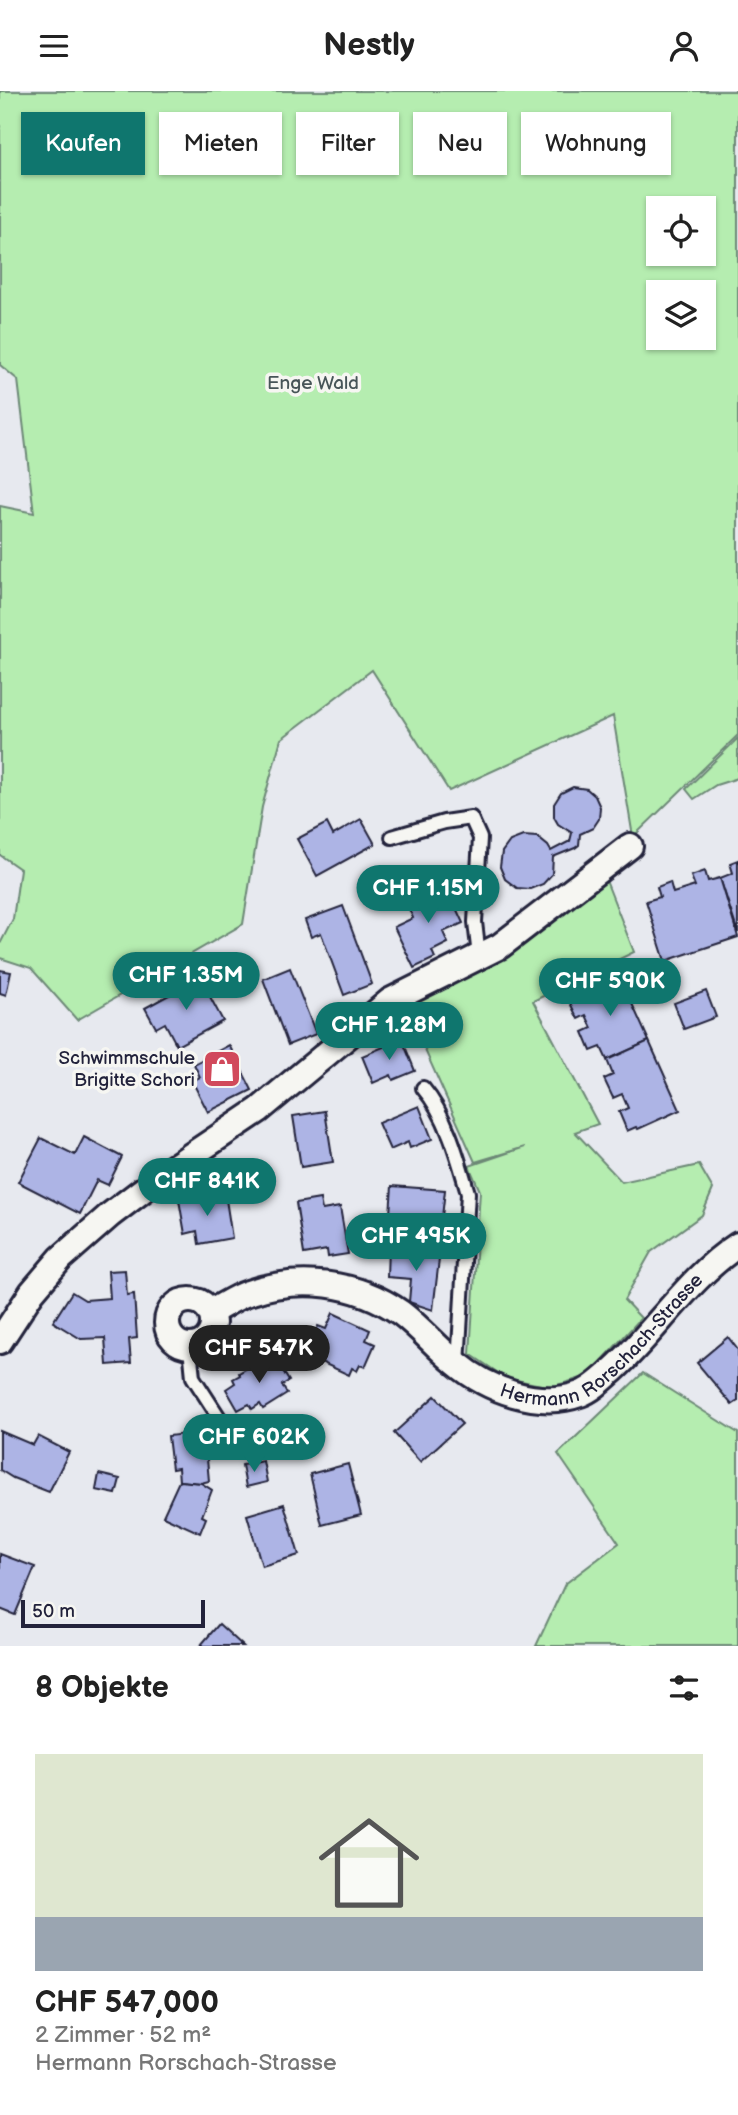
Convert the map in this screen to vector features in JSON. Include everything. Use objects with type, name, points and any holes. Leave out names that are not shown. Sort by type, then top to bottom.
[{"type":"street","points":[[0,1341],[32,1292],[61,1258],[110,1215],[168,1171],[259,1110],[390,1000],[500,946],[630,846]]},
{"type":"street","name":"Hermann Rorschach-Strasse","points":[[211,1313],[247,1293],[288,1283],[326,1283],[369,1296],[401,1314],[458,1365],[490,1385],[521,1396],[550,1399],[581,1394],[605,1377],[634,1350],[698,1277],[738,1245]]},
{"type":"street","points":[[187,1300],[201,1302],[211,1313],[213,1328],[205,1342],[190,1347],[175,1342],[170,1335],[167,1328],[169,1312],[174,1306],[187,1300]]},
{"type":"lane","points":[[392,837],[471,818],[480,838],[475,922],[479,956]]},
{"type":"lane","name":"Hermann Rorschach-Strasse","points":[[423,1089],[434,1101],[461,1167],[468,1193],[458,1365]]},
{"type":"lane","points":[[190,1347],[193,1377],[231,1436],[252,1449]]},
{"type":"green space","name":"Enge Wald","points":[[0,91],[738,91],[738,735],[633,837],[613,716],[449,791],[372,670],[281,739],[262,807],[243,924],[77,1020],[31,968],[0,958],[0,944],[13,919],[20,869],[0,855],[0,506],[34,513],[18,380],[0,365]]},
{"type":"green space","points":[[738,738],[738,778],[716,785],[694,799],[686,789]]},
{"type":"green space","points":[[605,878],[634,952],[533,1001],[598,1124],[575,1132],[622,1182],[699,1165],[713,1189],[702,1215],[651,1252],[624,1300],[641,1318],[588,1376],[551,1387],[506,1378],[470,1354],[480,1191],[469,1166],[525,1147],[475,1162],[404,1003]]},
{"type":"green space","points":[[643,1373],[738,1433],[738,1646],[536,1646],[565,1584],[619,1543],[558,1454]]},
{"type":"building","points":[[573,787],[587,789],[595,796],[600,807],[599,819],[593,828],[580,834],[579,845],[553,857],[552,874],[543,884],[530,889],[517,888],[505,879],[500,867],[502,852],[510,841],[523,836],[537,837],[551,851],[570,841],[572,833],[558,824],[554,817],[554,804],[561,793]]},
{"type":"building","points":[[361,819],[375,844],[317,876],[297,839],[327,823],[333,835]]},
{"type":"building","points":[[738,860],[738,933],[720,878],[733,873],[730,863]]},
{"type":"building","points":[[705,871],[708,881],[720,878],[738,937],[665,961],[646,901],[660,897],[657,887],[670,882],[673,893],[695,886],[691,876]]},
{"type":"building","points":[[445,884],[463,923],[443,932],[448,943],[432,951],[435,958],[414,968],[394,927],[413,918],[406,902]]},
{"type":"building","points":[[343,906],[372,984],[344,995],[321,933],[311,937],[305,920]]},
{"type":"building","points":[[290,968],[316,1034],[288,1045],[263,979]]},
{"type":"building","points":[[0,970],[11,972],[6,995],[0,993]]},
{"type":"building","points":[[619,975],[649,1041],[607,1060],[601,1047],[591,1051],[583,1032],[592,1028],[586,1015],[578,1019],[569,1001],[578,997],[577,994]]},
{"type":"building","points":[[200,978],[223,1021],[177,1046],[165,1023],[156,1028],[145,1008]]},
{"type":"building","points":[[706,991],[716,1017],[684,1029],[674,1003]]},
{"type":"building","points":[[402,1039],[415,1071],[393,1080],[391,1075],[373,1083],[362,1056]]},
{"type":"building","points":[[649,1041],[680,1110],[638,1129],[636,1127],[627,1131],[619,1112],[628,1108],[622,1094],[613,1098],[604,1079],[613,1075],[607,1060]]},
{"type":"building","points":[[229,1045],[252,1090],[208,1112],[192,1081],[200,1077],[194,1064]]},
{"type":"building","points":[[419,1106],[432,1139],[410,1148],[408,1142],[390,1150],[378,1123]]},
{"type":"building","points":[[325,1111],[333,1162],[301,1167],[293,1116]]},
{"type":"building","points":[[84,1137],[122,1157],[108,1185],[97,1180],[80,1214],[18,1182],[41,1138],[75,1155]]},
{"type":"building","points":[[392,1186],[445,1190],[442,1217],[438,1217],[437,1230],[413,1228],[414,1216],[390,1214]]},
{"type":"building","points":[[225,1193],[232,1238],[199,1244],[197,1231],[185,1234],[179,1200]]},
{"type":"building","points":[[320,1199],[322,1210],[340,1207],[348,1254],[328,1257],[327,1250],[304,1254],[296,1203]]},
{"type":"building","points":[[388,1248],[440,1251],[433,1310],[409,1302],[411,1279],[387,1277]]},
{"type":"building","points":[[125,1270],[127,1295],[134,1294],[137,1338],[129,1339],[131,1363],[107,1365],[105,1338],[81,1339],[53,1322],[72,1292],[85,1300],[110,1298],[108,1271]]},
{"type":"building","points":[[333,1313],[370,1330],[366,1340],[375,1344],[365,1367],[360,1365],[357,1371],[352,1368],[349,1375],[312,1358],[317,1347],[310,1344],[318,1326],[326,1329]]},
{"type":"building","points":[[728,1337],[738,1350],[738,1401],[732,1405],[697,1363]]},
{"type":"building","points":[[266,1357],[270,1364],[276,1360],[289,1381],[282,1385],[287,1394],[263,1409],[260,1404],[252,1409],[249,1404],[238,1410],[226,1389],[235,1383],[233,1379],[240,1375],[239,1373]]},
{"type":"building","points":[[435,1396],[462,1424],[420,1462],[394,1433]]},
{"type":"building","points":[[0,1431],[33,1445],[38,1436],[69,1452],[49,1492],[0,1470]]},
{"type":"building","points":[[209,1431],[212,1447],[206,1448],[209,1481],[179,1481],[178,1468],[172,1469],[168,1436]]},
{"type":"building","points":[[263,1461],[267,1482],[246,1487],[242,1465]]},
{"type":"building","points":[[348,1464],[361,1515],[322,1525],[310,1474]]},
{"type":"building","points":[[99,1474],[120,1479],[116,1494],[96,1490]]},
{"type":"building","points":[[179,1481],[201,1483],[212,1490],[202,1516],[206,1518],[200,1533],[163,1516]]},
{"type":"building","points":[[284,1504],[299,1555],[262,1566],[247,1515]]},
{"type":"building","points":[[0,1554],[35,1567],[15,1615],[0,1609]]},
{"type":"building","points":[[219,1624],[243,1646],[200,1646]]},
{"type":"place","name":"Schwimmschule Brigitte Schori","points":[[222,1069]]}]
